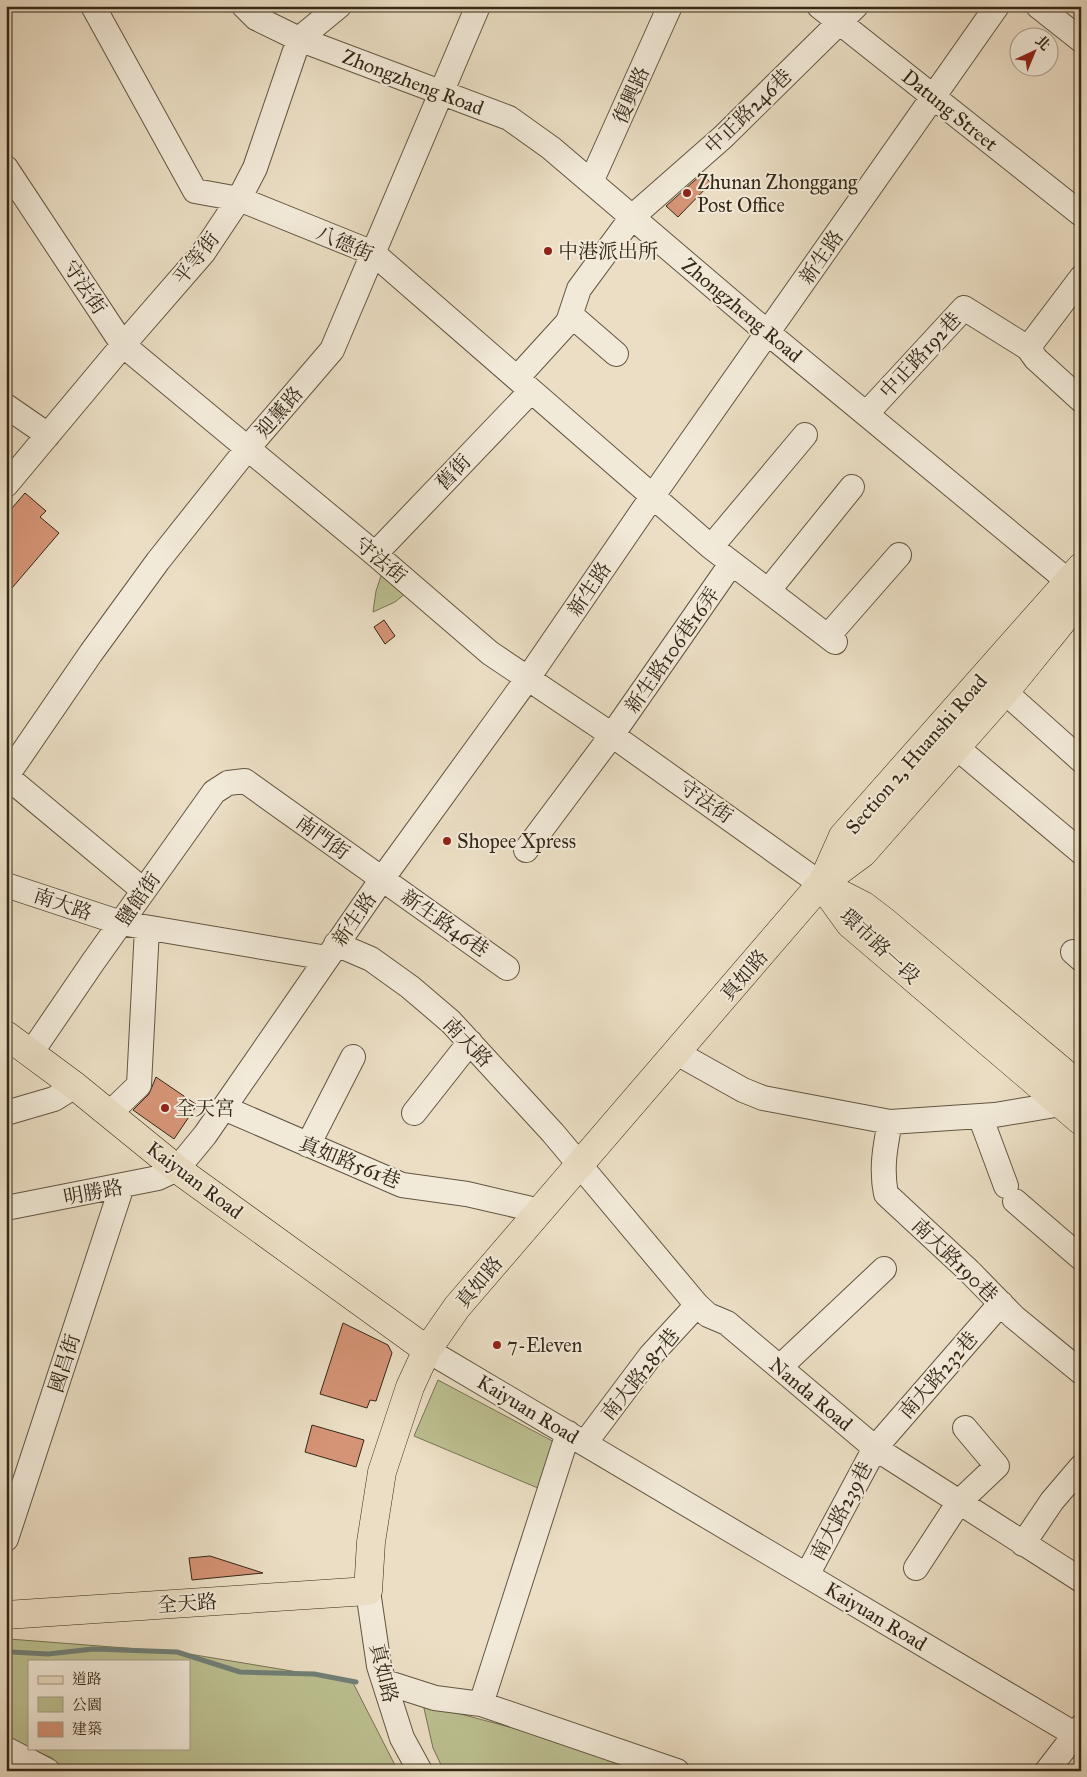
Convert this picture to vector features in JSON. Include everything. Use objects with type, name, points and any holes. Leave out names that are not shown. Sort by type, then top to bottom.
[{"type":"main road","name":"Section 2, Huanshi Road","points":[[821,884],[863,853],[1005,692],[1078,585]]},
{"type":"main road","name":"Section 2, Huanshi Road","points":[[821,884],[843,836],[1078,585]]},
{"type":"main road","name":"真如路","points":[[368,1591],[371,1542],[382,1472],[410,1387],[427,1350],[457,1307],[821,884]]},
{"type":"main road","name":"環市路一段","points":[[821,884],[850,924],[1076,1100]]},
{"type":"main road","name":"Kaiyuan Road","points":[[6,1034],[76,1086],[177,1169],[427,1350]]},
{"type":"main road","name":"全天路","points":[[6,1615],[368,1591]]},
{"type":"street","name":"八德街","points":[[93,6],[195,191],[239,199],[373,253],[731,564],[831,639],[900,556]]},
{"type":"street","name":"Zhongzheng Road","points":[[244,6],[256,18],[299,39],[509,118],[551,148],[866,414],[1078,585]]},
{"type":"street","points":[[299,39],[339,6]]},
{"type":"street","name":"迎薰路","points":[[6,777],[91,653],[158,561],[247,449],[332,350],[478,6]]},
{"type":"street","name":"復興路","points":[[591,182],[670,6]]},
{"type":"street","name":"Datung Street","points":[[819,6],[848,14],[934,97],[1081,214]]},
{"type":"street","name":"新生路","points":[[177,1169],[206,1135],[382,879],[528,678],[652,497],[997,6]]},
{"type":"street","points":[[1038,6],[1081,40]]},
{"type":"street","name":"中正路246巷","points":[[570,315],[579,289],[632,217],[723,137],[848,14]]},
{"type":"street","name":"平等街","points":[[6,485],[123,344],[203,253],[239,199],[255,168],[299,39]]},
{"type":"street","name":"守法街","points":[[6,168],[123,344],[375,554],[490,653],[612,735],[821,884]]},
{"type":"street","points":[[1081,278],[1028,348],[1036,359],[1081,400]]},
{"type":"street","name":"中正路192巷","points":[[866,414],[964,308],[1028,348]]},
{"type":"street","points":[[570,315],[616,354]]},
{"type":"street","name":"舊街","points":[[375,554],[524,384],[568,322],[570,315]]},
{"type":"street","points":[[6,406],[48,435]]},
{"type":"street","points":[[711,547],[805,435]]},
{"type":"street","points":[[768,591],[852,487]]},
{"type":"street","name":"新生路106巷16弄","points":[[526,850],[612,735],[731,564]]},
{"type":"street","points":[[1005,692],[1081,760]]},
{"type":"street","points":[[956,747],[1081,852]]},
{"type":"street","points":[[6,777],[143,890]]},
{"type":"street","name":"鹽館街","points":[[31,1053],[143,890],[214,792],[228,783],[245,781],[264,794]]},
{"type":"street","name":"南門街","points":[[264,794],[382,879]]},
{"type":"street","name":"新生路46巷","points":[[382,879],[507,968]]},
{"type":"street","name":"南大路","points":[[6,885],[121,923],[146,928],[332,951],[371,959],[410,987],[451,1022],[553,1132],[580,1165]]},
{"type":"street","points":[[109,1114],[139,1086],[146,928]]},
{"type":"street","points":[[414,1114],[470,1042]]},
{"type":"street","points":[[677,1053],[743,1090],[763,1098],[890,1122],[995,1115],[1076,1100]]},
{"type":"street","points":[[308,1144],[353,1057]]},
{"type":"street","points":[[6,1113],[54,1099],[76,1086]]},
{"type":"street","name":"真如路561巷","points":[[224,1108],[402,1185],[467,1194],[540,1211]]},
{"type":"street","points":[[980,1116],[1010,1194],[1081,1258]]},
{"type":"street","name":"南大路190巷","points":[[890,1122],[884,1150],[883,1180],[886,1194],[970,1271],[1014,1317],[1081,1372]]},
{"type":"street","name":"Nanda Road","points":[[580,1165],[697,1305],[708,1315],[726,1323],[875,1448],[1081,1580]]},
{"type":"street","name":"明勝路","points":[[6,1208],[158,1178],[177,1169]]},
{"type":"street","name":"國昌街","points":[[6,1539],[122,1186]]},
{"type":"street","points":[[780,1367],[884,1269]]},
{"type":"street","name":"南大路232巷","points":[[875,1448],[1001,1303]]},
{"type":"street","name":"南大路287巷","points":[[481,1704],[577,1438],[697,1305]]},
{"type":"street","name":"Kaiyuan Road","points":[[427,1350],[807,1575],[1079,1733]]},
{"type":"street","points":[[916,1568],[959,1502],[997,1466],[965,1428]]},
{"type":"street","name":"南大路239巷","points":[[807,1575],[875,1448]]},
{"type":"street","points":[[1023,1544],[1052,1501],[1081,1467]]},
{"type":"street","name":"真如路","points":[[368,1591],[380,1666],[402,1738],[420,1771]]},
{"type":"street","points":[[385,1682],[435,1698],[481,1704],[677,1771]]},
{"type":"street","points":[[1047,1771],[1079,1733]]},
{"type":"street","points":[[6,1749],[48,1771]]},
{"type":"green space","points":[[383,570],[407,592],[395,602],[373,612],[376,591]]},
{"type":"green space","points":[[438,1380],[558,1444],[545,1491],[414,1436]]},
{"type":"green space","points":[[9,1639],[177,1652],[352,1681],[398,1771],[62,1771],[52,1758],[34,1750],[190,1750],[190,1660],[28,1660],[28,1748],[6,1737],[6,1642]]},
{"type":"green space","points":[[423,1704],[558,1740],[635,1771],[444,1771],[433,1748]]},
{"type":"building","name":"Zhunan Zhonggang Post Office","points":[[702,174],[711,183],[678,217],[666,206]]},
{"type":"building","points":[[25,493],[46,511],[40,517],[59,533],[6,595],[6,515]]},
{"type":"building","points":[[384,620],[395,636],[385,644],[374,627]]},
{"type":"building","name":"全天宮","points":[[156,1077],[197,1105],[174,1139],[133,1110],[149,1094]]},
{"type":"building","points":[[343,1323],[388,1345],[392,1353],[376,1401],[370,1400],[367,1408],[320,1394]]},
{"type":"building","points":[[312,1425],[364,1440],[356,1467],[305,1452]]},
{"type":"building","points":[[210,1556],[263,1573],[192,1580],[189,1558]]},
{"type":"waterway","points":[[11,1652],[48,1654],[93,1649],[177,1652],[240,1672],[314,1674],[356,1682]]},
{"type":"place","name":"Zhunan Zhonggang Post Office","points":[[687,193]]},
{"type":"place","name":"中港派出所","points":[[548,251]]},
{"type":"place","name":"Shopee Xpress","points":[[447,841]]},
{"type":"place","name":"全天宮","points":[[165,1108]]},
{"type":"place","name":"7-Eleven","points":[[497,1345]]}]
